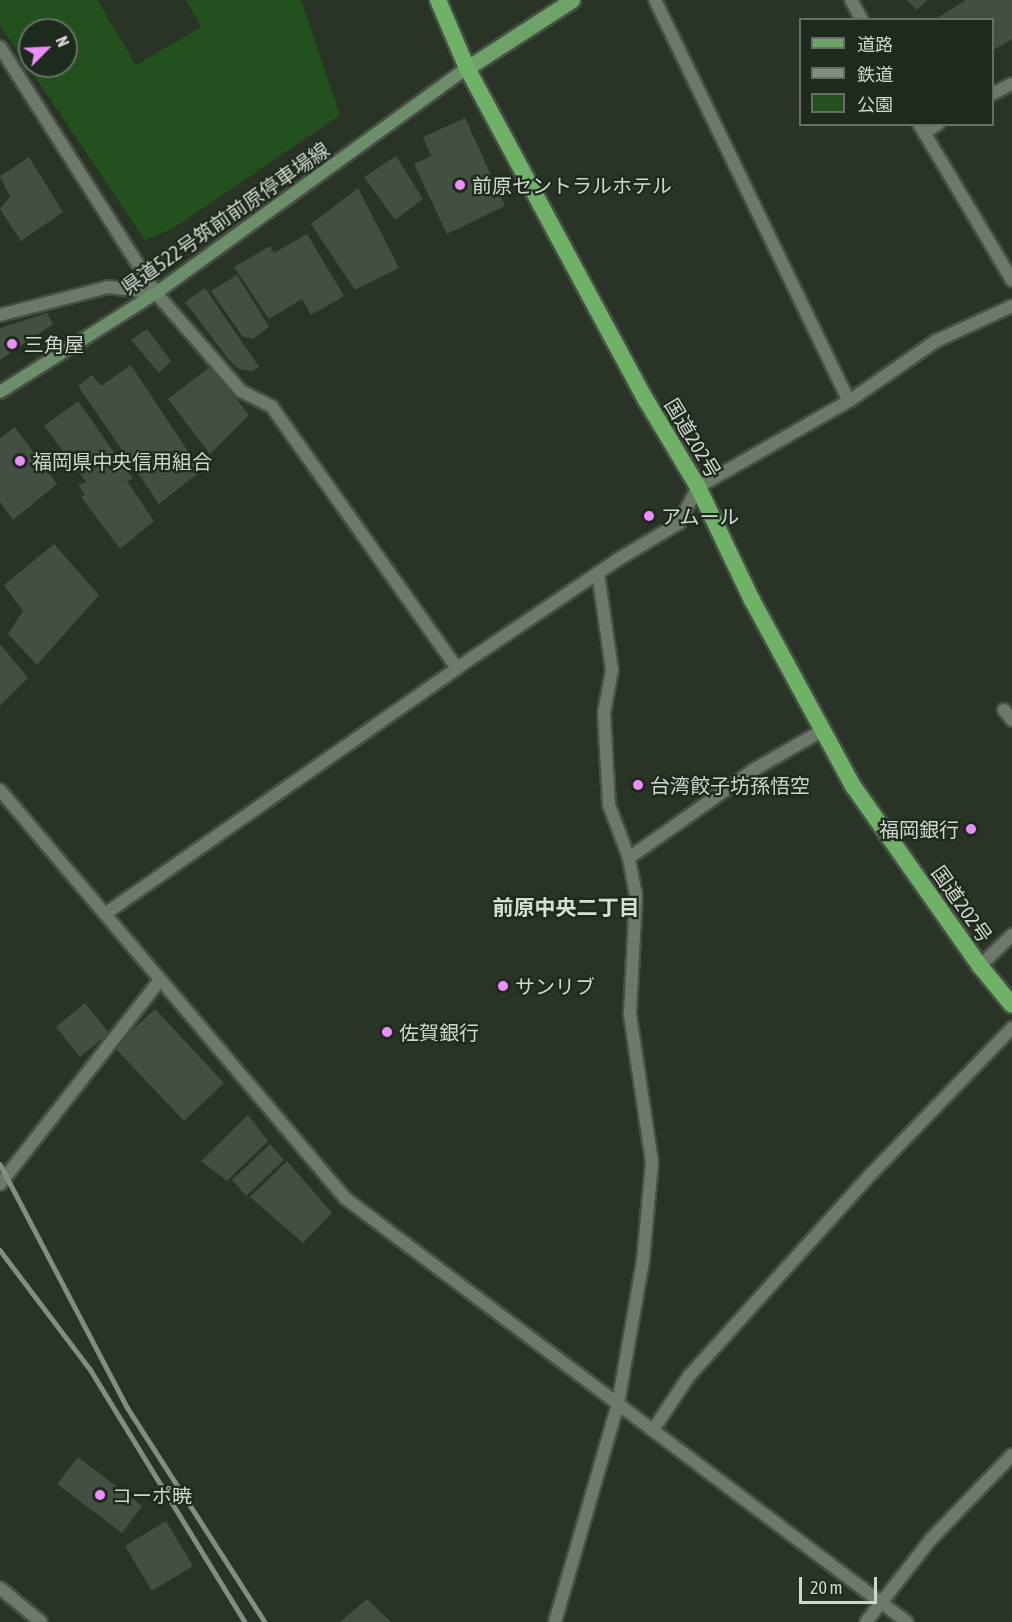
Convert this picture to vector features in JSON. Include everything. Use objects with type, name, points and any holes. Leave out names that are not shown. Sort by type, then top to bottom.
[{"type":"highway","name":"国道202号","points":[[438,0],[467,68],[646,400],[698,486],[752,600],[853,786],[980,966],[1012,1005]]},
{"type":"main road","points":[[467,68],[572,0]]},
{"type":"main road","name":"県道522号筑前前原停車場線","points":[[0,392],[156,293],[467,68]]},
{"type":"street","points":[[655,0],[849,401]]},
{"type":"street","points":[[851,0],[861,18]]},
{"type":"street","points":[[0,47],[156,293],[241,391],[272,407],[457,668]]},
{"type":"street","points":[[994,93],[1012,84]]},
{"type":"street","points":[[921,129],[1012,280]]},
{"type":"street","points":[[0,315],[108,287],[156,293]]},
{"type":"street","points":[[105,914],[457,668],[598,573],[679,523],[698,486],[849,401],[936,341],[1012,306]]},
{"type":"street","points":[[555,1622],[618,1404],[644,1261],[652,1162],[630,1014],[636,895],[629,858],[609,805],[604,713],[612,670],[598,573]]},
{"type":"street","points":[[1004,710],[1012,720]]},
{"type":"street","points":[[629,858],[755,769],[823,730]]},
{"type":"street","points":[[0,790],[159,981],[345,1198],[907,1622]]},
{"type":"street","points":[[980,966],[1012,935]]},
{"type":"street","points":[[0,1184],[159,981]]},
{"type":"street","points":[[653,1430],[689,1376],[872,1173],[1012,1028]]},
{"type":"street","points":[[866,1622],[931,1539],[1012,1455]]},
{"type":"street","points":[[0,1588],[41,1622]]},
{"type":"green space","points":[[0,0],[97,0],[136,65],[201,27],[186,0],[301,0],[340,115],[172,229],[145,240],[36,78],[78,78],[78,18],[18,18],[18,52],[0,25]]},
{"type":"building","points":[[907,0],[927,0],[917,10]]},
{"type":"building","points":[[966,0],[1012,0],[1012,39],[994,50],[994,18],[937,18]]},
{"type":"building","name":"前原セントラルホテル","points":[[465,118],[505,206],[447,234],[414,164],[431,156],[423,137]]},
{"type":"building","points":[[396,156],[423,199],[395,220],[364,177]]},
{"type":"building","points":[[29,157],[63,212],[21,241],[0,209],[10,197],[0,176]]},
{"type":"building","points":[[358,188],[399,268],[355,290],[311,224]]},
{"type":"building","points":[[307,234],[344,296],[311,315],[302,299],[269,319],[234,267],[270,246],[274,253]]},
{"type":"building","points":[[237,275],[269,327],[253,339],[242,336],[211,291]]},
{"type":"building","points":[[205,288],[259,367],[252,371],[239,369],[229,360],[185,302]]},
{"type":"building","name":"三角屋","points":[[47,313],[53,324],[0,360],[0,328]]},
{"type":"building","points":[[147,329],[171,361],[159,373],[131,340]]},
{"type":"building","points":[[131,365],[201,471],[159,504],[78,386],[92,375],[101,386]]},
{"type":"building","points":[[211,366],[249,415],[210,454],[168,399]]},
{"type":"building","points":[[78,401],[133,479],[127,481],[154,521],[120,549],[81,497],[85,495],[78,485],[86,482],[44,426]]},
{"type":"building","name":"福岡県中央信用組合","points":[[15,427],[57,484],[13,520],[0,502],[0,438]]},
{"type":"building","points":[[54,544],[99,595],[37,665],[8,634],[23,611],[4,585]]},
{"type":"building","points":[[0,644],[28,678],[0,706]]},
{"type":"building","points":[[85,1003],[109,1033],[80,1057],[56,1027]]},
{"type":"building","points":[[155,1009],[224,1083],[184,1121],[114,1047]]},
{"type":"building","points":[[248,1115],[268,1141],[227,1181],[201,1161]]},
{"type":"building","points":[[270,1144],[284,1160],[246,1196],[232,1180]]},
{"type":"building","points":[[287,1161],[332,1213],[303,1243],[250,1197]]},
{"type":"building","name":"コーポ暁","points":[[78,1457],[142,1506],[122,1533],[57,1484]]},
{"type":"building","points":[[166,1521],[193,1566],[152,1591],[125,1546]]},
{"type":"building","points":[[367,1599],[391,1622],[340,1622]]},
{"type":"railway","points":[[0,1164],[127,1407],[265,1622]]},
{"type":"railway","points":[[0,1250],[90,1369],[245,1622]]},
{"type":"place","name":"前原セントラルホテル","points":[[460,185]]},
{"type":"place","name":"三角屋","points":[[12,344]]},
{"type":"place","name":"福岡県中央信用組合","points":[[20,461]]},
{"type":"place","name":"アムール","points":[[649,516]]},
{"type":"place","name":"台湾餃子坊孫悟空","points":[[638,785]]},
{"type":"place","name":"福岡銀行","points":[[971,829]]},
{"type":"place","name":"サンリブ","points":[[503,986]]},
{"type":"place","name":"佐賀銀行","points":[[387,1032]]},
{"type":"place","name":"コーポ暁","points":[[100,1495]]},
{"type":"district","name":"前原中央二丁目","points":[[566,907]]}]
